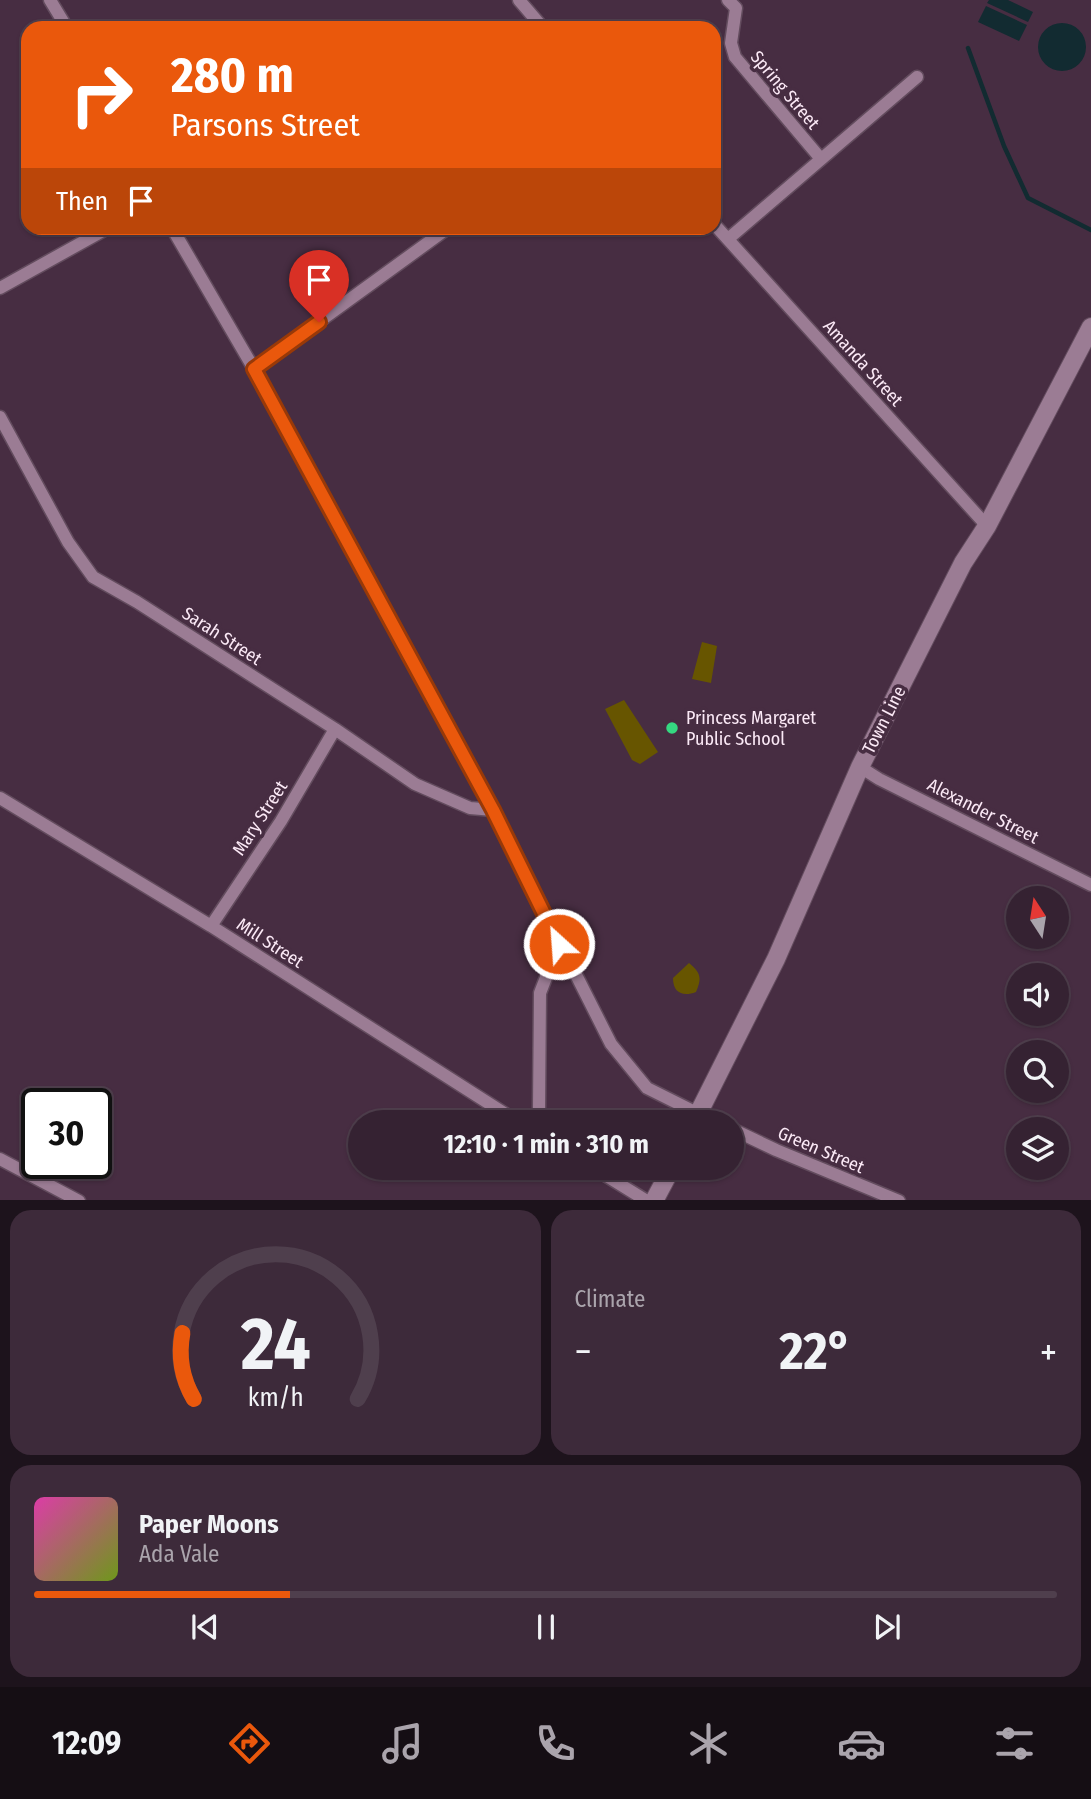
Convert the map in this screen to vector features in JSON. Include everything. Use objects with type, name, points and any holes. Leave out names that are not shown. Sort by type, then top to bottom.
[{"type":"main road","name":"Town Line","points":[[700,1110],[776,958],[860,767],[963,564],[987,526],[1091,327]]},
{"type":"main road","points":[[654,1200],[665,1180]]},
{"type":"street","points":[[50,0],[63,21]]},
{"type":"street","points":[[519,0],[537,21]]},
{"type":"street","name":"Spring Street","points":[[728,0],[736,8],[731,43],[735,57],[821,159]]},
{"type":"street","points":[[728,239],[917,77]]},
{"type":"street","name":"Amanda Street","points":[[721,232],[987,526]]},
{"type":"street","points":[[0,288],[95,235]]},
{"type":"street","points":[[176,235],[254,369],[493,810],[611,1044],[647,1088],[683,1110]]},
{"type":"street","points":[[254,369],[439,235]]},
{"type":"street","name":"Sarah Street","points":[[0,417],[68,542],[93,577],[137,602],[335,729],[415,784],[470,808],[493,810]]},
{"type":"street","name":"Mary Street","points":[[211,926],[281,821],[335,729]]},
{"type":"street","name":"Alexander Street","points":[[860,767],[1091,885]]},
{"type":"street","name":"Mill Street","points":[[0,798],[211,926],[499,1110]]},
{"type":"street","points":[[539,1110],[540,993],[559,944]]},
{"type":"street","name":"Green Street","points":[[744,1135],[899,1200]]},
{"type":"street","points":[[0,1159],[79,1200]]},
{"type":"street","points":[[614,1180],[647,1200]]},
{"type":"shaded area","points":[[989,0],[1008,0],[1033,12],[1028,22],[987,3]]},
{"type":"shaded area","points":[[986,6],[1027,25],[1019,41],[978,22]]},
{"type":"shaded area","points":[[1062,23],[1079,30],[1086,47],[1079,64],[1062,71],[1045,64],[1038,47],[1045,30]]},
{"type":"shaded area","points":[[702,642],[717,646],[711,683],[692,679]]},
{"type":"shaded area","points":[[624,700],[658,752],[640,764],[632,760],[605,709]]},
{"type":"shaded area","points":[[689,963],[698,973],[699,983],[696,992],[683,994],[675,987],[673,978]]},
{"type":"waterway","points":[[968,48],[1004,146],[1028,198],[1091,230]]},
{"type":"place","name":"Princess Margaret Public School","points":[[672,728]]},
{"type":"route","points":[[319,322],[254,369],[493,810],[559,944]]}]
